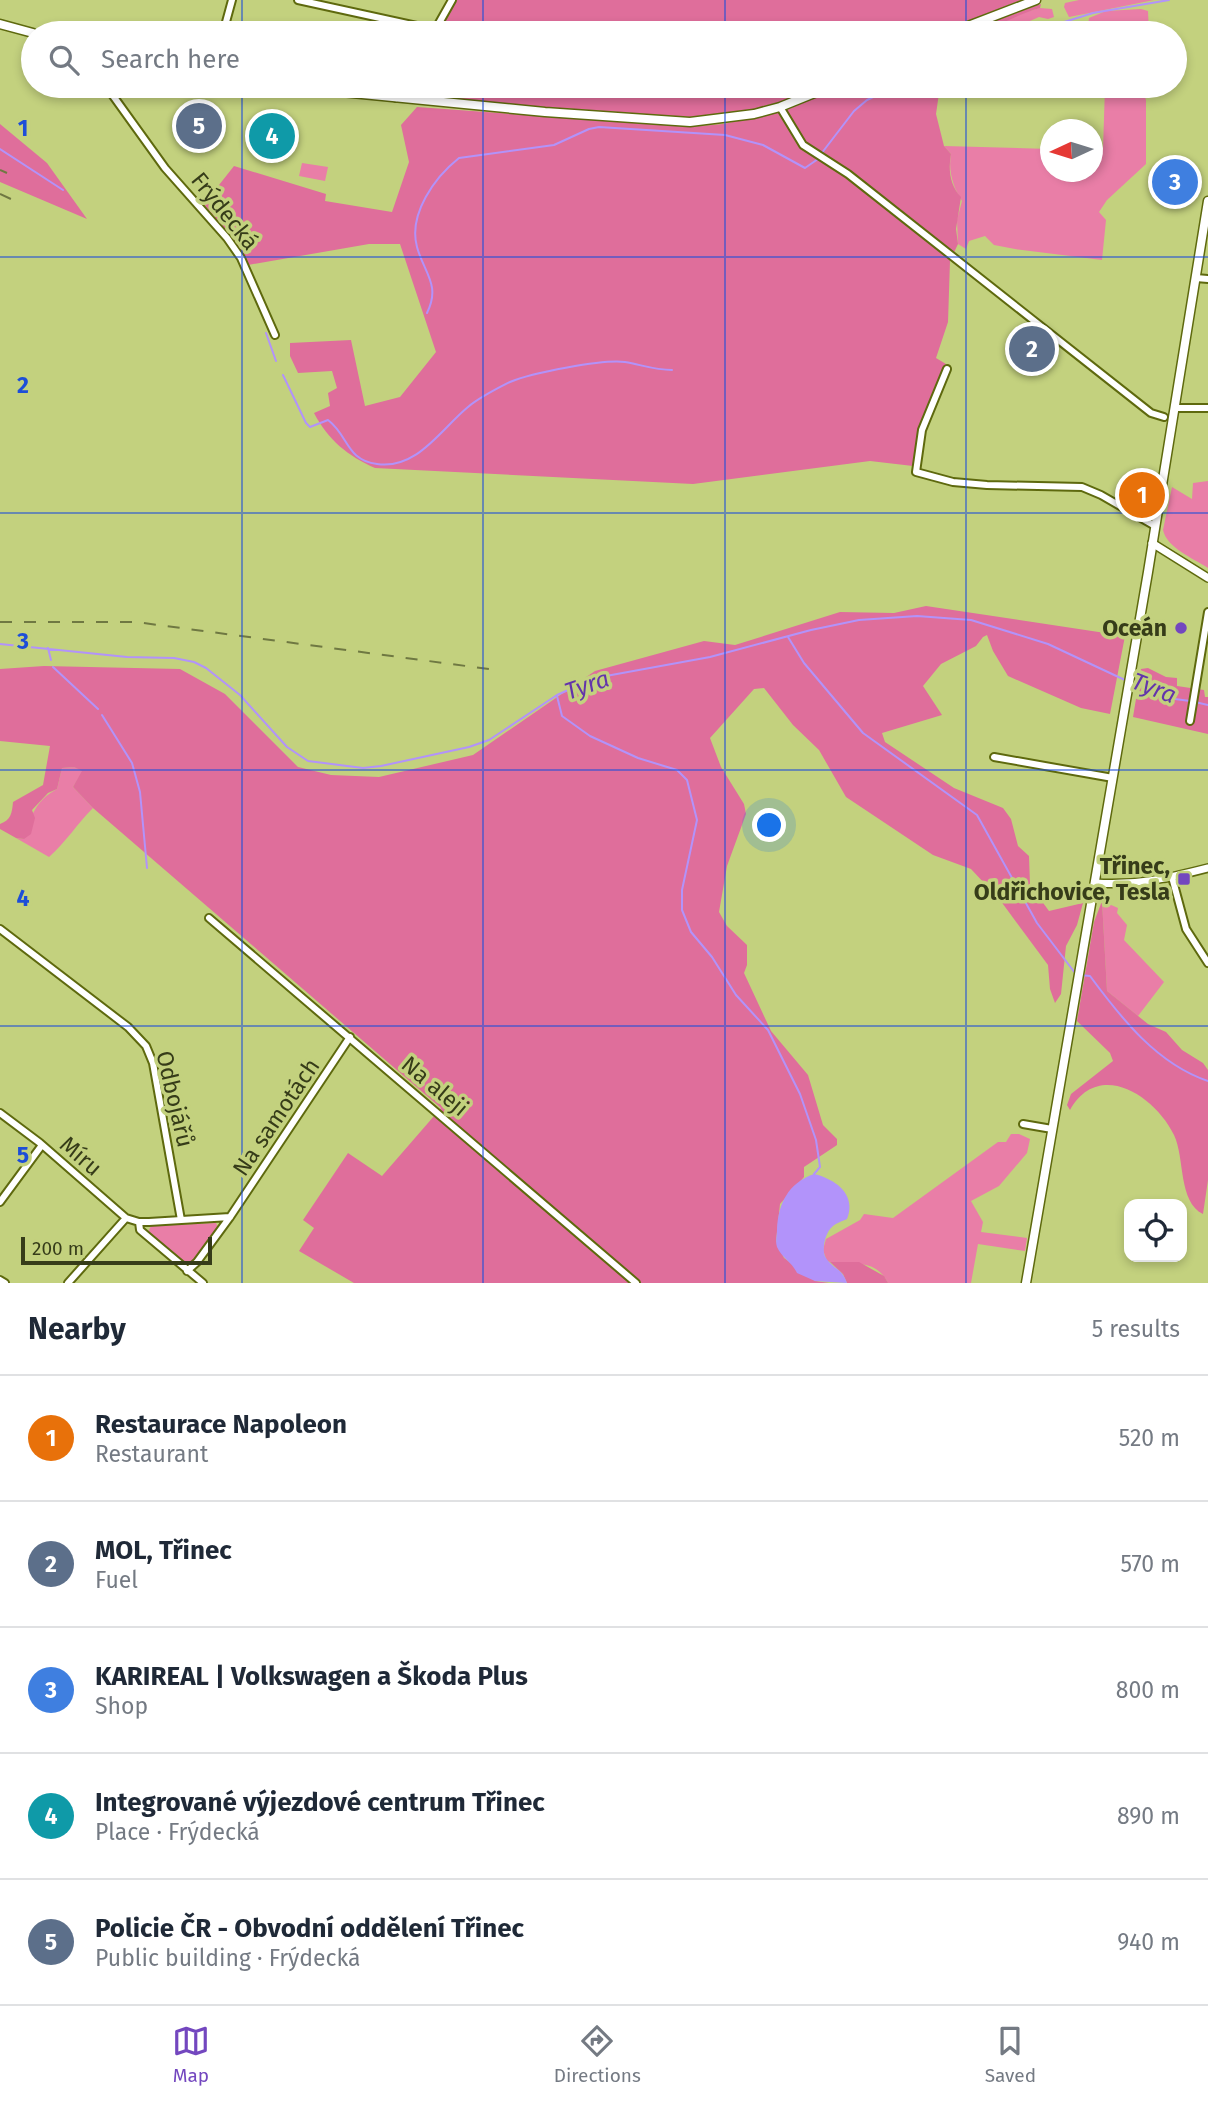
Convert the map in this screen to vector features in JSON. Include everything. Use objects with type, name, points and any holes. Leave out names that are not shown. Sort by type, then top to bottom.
[{"type":"main road","points":[[982,21],[1037,0]]},
{"type":"main road","points":[[0,24],[21,30]]},
{"type":"main road","points":[[396,98],[690,122],[733,118],[780,107],[802,98]]},
{"type":"main road","points":[[1026,1283],[1208,201]]},
{"type":"street","points":[[226,21],[232,0]]},
{"type":"street","points":[[298,0],[387,21]]},
{"type":"street","points":[[440,21],[452,0]]},
{"type":"street","name":"Frýdecká","points":[[115,98],[165,168],[227,238],[241,258],[275,335]]},
{"type":"street","points":[[780,107],[803,145],[849,173],[1151,413],[1164,417]]},
{"type":"street","points":[[1196,278],[1208,279]]},
{"type":"street","points":[[947,369],[922,430],[916,472],[964,483],[1082,487],[1155,526]]},
{"type":"street","points":[[1175,408],[1208,408]]},
{"type":"street","points":[[1152,543],[1208,578]]},
{"type":"street","points":[[1190,721],[1208,612]]},
{"type":"street","points":[[994,757],[1113,778]]},
{"type":"street","points":[[1095,883],[1123,885],[1208,868]]},
{"type":"street","points":[[1172,877],[1186,929],[1208,963]]},
{"type":"street","name":"Na aleji","points":[[209,918],[636,1283]]},
{"type":"street","name":"Odbojářů","points":[[0,929],[128,1027],[146,1046],[153,1063],[181,1220]]},
{"type":"street","name":"Na samotách","points":[[187,1271],[197,1262],[230,1217],[350,1037]]},
{"type":"street","name":"Míru","points":[[0,1113],[42,1145],[126,1218],[139,1222]]},
{"type":"street","points":[[1023,1124],[1052,1129]]},
{"type":"street","points":[[0,1202],[42,1145]]},
{"type":"street","points":[[203,1283],[140,1230],[139,1222],[230,1217]]},
{"type":"street","points":[[68,1283],[126,1218]]},
{"type":"street","points":[[0,1280],[5,1283]]},
{"type":"shaded area","points":[[457,0],[1021,0],[968,21],[446,21]]},
{"type":"shaded area","points":[[1079,0],[1154,0],[1069,17],[1065,3]]},
{"type":"shaded area","points":[[1041,4],[1040,8],[1006,21],[995,21]]},
{"type":"shaded area","points":[[1040,8],[1052,9],[1054,17],[1004,21]]},
{"type":"shaded area","points":[[1141,9],[1148,11],[1148,21],[1089,21],[1089,18],[1106,11]]},
{"type":"shaded area","points":[[444,98],[789,98],[753,109],[690,117]]},
{"type":"shaded area","points":[[815,98],[938,98],[936,114],[944,146],[951,154],[952,183],[961,197],[956,229],[958,244],[950,261],[948,322],[936,358],[946,364],[922,423],[913,466],[870,461],[693,484],[375,468],[340,446],[320,423],[314,413],[330,406],[328,393],[337,388],[332,371],[298,373],[290,356],[290,343],[351,340],[365,406],[400,397],[436,352],[400,244],[369,244],[248,265],[204,204],[234,166],[326,194],[325,201],[392,212],[409,162],[401,125],[417,107],[690,127],[723,124],[782,112]]},
{"type":"shaded area","points":[[1105,98],[1146,100],[1146,164],[1107,200],[1099,212],[1106,220],[1102,260],[994,245],[985,236],[969,241],[966,249],[958,244],[957,220],[962,201],[952,179],[951,154],[944,146],[1040,149],[1040,182],[1103,182]]},
{"type":"shaded area","points":[[0,124],[47,163],[87,219],[0,182]]},
{"type":"shaded area","points":[[302,163],[328,167],[325,181],[299,176]]},
{"type":"shaded area","points":[[1208,481],[1208,568],[1175,547],[1163,530],[1172,487],[1192,499],[1193,483]]},
{"type":"shaded area","points":[[926,606],[1125,636],[1110,714],[1081,708],[1008,676],[987,635],[976,646],[941,664],[923,686],[942,715],[882,733],[885,742],[954,788],[1003,808],[1011,819],[1018,846],[1029,856],[1030,885],[1049,911],[1083,903],[1077,925],[1066,946],[1061,994],[1055,1003],[1050,989],[1048,965],[1000,900],[971,869],[933,855],[846,797],[819,750],[793,725],[764,688],[754,689],[710,738],[721,767],[744,804],[746,814],[727,866],[719,912],[727,926],[747,945],[747,965],[744,973],[771,1031],[808,1075],[823,1125],[837,1139],[837,1145],[804,1167],[804,1177],[780,1204],[776,1241],[784,1258],[815,1281],[829,1283],[354,1283],[299,1251],[314,1228],[303,1220],[348,1153],[382,1176],[441,1108],[93,808],[73,787],[82,771],[74,767],[62,768],[57,789],[48,793],[32,810],[35,818],[31,834],[24,839],[16,838],[0,829],[0,824],[10,816],[13,802],[43,785],[50,746],[0,741],[0,669],[44,666],[180,669],[225,694],[298,767],[331,775],[379,777],[473,755],[595,671],[704,641],[735,645],[840,612],[894,613]]},
{"type":"shaded area","points":[[1148,668],[1166,677],[1177,678],[1177,686],[1204,690],[1205,697],[1208,697],[1208,734],[1133,717],[1141,669]]},
{"type":"shaded area","points":[[74,767],[83,771],[73,787],[93,808],[49,857],[16,838],[24,839],[35,810],[44,798],[57,789],[62,768]]},
{"type":"shaded area","points":[[1102,901],[1118,908],[1117,913],[1127,925],[1124,940],[1164,982],[1138,1016],[1107,991]]},
{"type":"shaded area","points":[[1102,901],[1107,991],[1148,1024],[1166,1032],[1182,1050],[1203,1063],[1208,1070],[1208,1180],[1203,1214],[1189,1200],[1174,1135],[1154,1107],[1126,1089],[1111,1085],[1096,1087],[1082,1095],[1070,1110],[1067,1105],[1071,1094],[1113,1061],[1110,1053],[1077,1021],[1094,922]]},
{"type":"shaded area","points":[[1011,1134],[1030,1139],[1027,1153],[999,1186],[971,1201],[983,1222],[981,1232],[1027,1238],[1025,1251],[978,1244],[971,1283],[888,1283],[882,1274],[868,1266],[827,1261],[823,1250],[826,1239],[860,1220],[864,1214],[893,1218],[998,1142],[1006,1142]]},
{"type":"shaded area","points":[[814,1174],[836,1184],[849,1202],[847,1219],[835,1224],[830,1230],[824,1247],[826,1258],[843,1274],[847,1283],[815,1281],[797,1273],[777,1247],[782,1203],[797,1183]]},
{"type":"shaded area","points":[[216,1223],[219,1230],[196,1260],[184,1264],[148,1232],[151,1226]]},
{"type":"shaded area","points":[[830,1262],[859,1262],[884,1276],[888,1283],[847,1283],[843,1274]]},
{"type":"waterway","points":[[1067,21],[1093,13],[1169,0]]},
{"type":"waterway","points":[[821,154],[854,111],[871,98]]},
{"type":"waterway","points":[[427,313],[432,287],[417,247],[416,222],[433,186],[459,158],[554,145],[599,127],[725,135],[763,145],[805,168],[818,159]]},
{"type":"waterway","points":[[0,149],[63,190]]},
{"type":"waterway","points":[[266,333],[276,361]]},
{"type":"waterway","points":[[283,375],[310,427],[328,420],[359,458],[377,464],[391,464],[416,454],[473,403],[520,378],[615,362],[672,370]]},
{"type":"waterway","name":"Tyra","points":[[0,644],[127,657],[174,658],[194,662],[206,668],[240,695],[287,747],[308,761],[363,768],[469,747],[489,740],[557,695],[595,678],[710,657],[859,620],[917,616],[971,620],[1048,644],[1127,681]]},
{"type":"waterway","points":[[788,637],[804,663],[863,733],[977,815],[1037,923],[1075,973]]},
{"type":"waterway","points":[[48,648],[51,660]]},
{"type":"waterway","points":[[53,667],[98,709]]},
{"type":"waterway","name":"Tyra","points":[[1132,683],[1175,699],[1190,701]]},
{"type":"waterway","points":[[557,696],[562,716],[590,736],[638,758],[677,770],[687,780],[697,820],[682,890],[682,910],[691,932],[712,957],[736,995],[768,1030],[800,1094],[816,1140],[820,1167],[814,1174]]},
{"type":"waterway","name":"Tyra","points":[[1195,702],[1208,705]]},
{"type":"waterway","points":[[102,715],[132,763],[140,792],[147,868]]},
{"type":"waterway","points":[[1080,975],[1090,976],[1114,1008],[1156,1051],[1172,1063],[1208,1081]]},
{"type":"railway","points":[[0,170],[7,173]]},
{"type":"railway","points":[[0,194],[13,200]]},
{"type":"railway","points":[[0,622],[136,622],[496,670]]},
{"type":"place","name":"Policie ČR - Obvodní oddělení Třinec","points":[[199,126]]},
{"type":"place","name":"Integrované výjezdové centrum Třinec","points":[[272,136]]},
{"type":"place","name":"KARIREAL | Volkswagen a Škoda Plus","points":[[1175,182]]},
{"type":"place","name":"MOL, Třinec","points":[[1032,349]]},
{"type":"place","name":"Restaurace Napoleon","points":[[1142,495]]},
{"type":"place","name":"Oceán","points":[[1181,628]]},
{"type":"place","name":"Třinec, Oldřichovice, Tesla","points":[[1184,879]]}]
